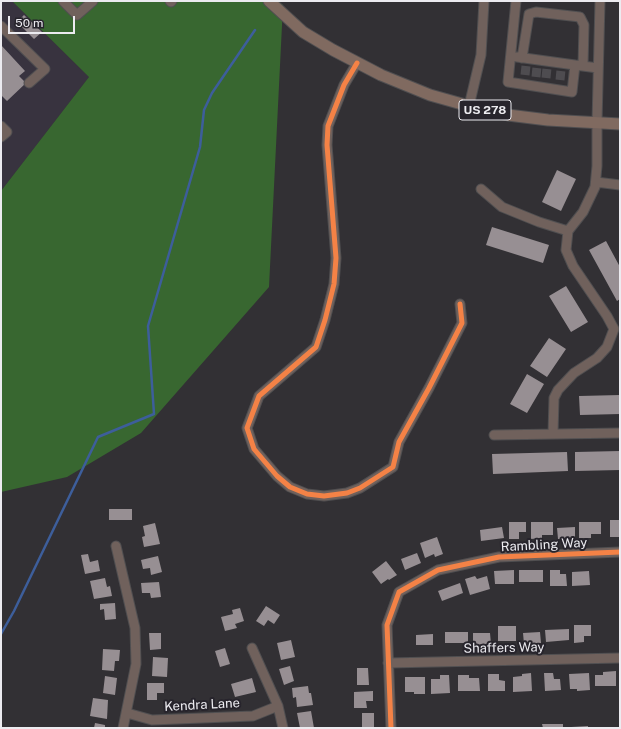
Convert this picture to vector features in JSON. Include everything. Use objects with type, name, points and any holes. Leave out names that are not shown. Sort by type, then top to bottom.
[{"type":"main road","name":"US 278","points":[[269,1],[302,32],[357,63],[430,95],[508,115],[548,120],[620,124]]},
{"type":"street","points":[[62,1],[76,15],[93,1]]},
{"type":"street","points":[[469,106],[481,55],[484,1]]},
{"type":"street","points":[[516,1],[508,82],[524,80],[546,83],[559,90],[572,92],[579,65],[584,25],[580,17],[536,12],[529,14],[525,61]]},
{"type":"street","points":[[552,434],[554,398],[558,390],[574,373],[597,358],[617,329],[573,266],[566,250],[568,231],[583,212],[591,197],[596,182],[598,166],[597,123],[600,1]]},
{"type":"street","points":[[1,26],[45,69],[29,83]]},
{"type":"street","points":[[511,57],[548,65],[579,65],[598,68]]},
{"type":"street","points":[[357,63],[344,85],[328,126],[327,145],[336,258],[334,284],[316,347],[259,396],[247,428],[254,449],[277,476],[290,487],[307,494],[324,496],[347,493],[360,488],[393,467],[399,442],[462,323],[460,304]]},
{"type":"street","points":[[559,90],[560,80]]},
{"type":"street","points":[[1,126],[7,132],[1,137]]},
{"type":"street","points":[[596,182],[620,185]]},
{"type":"street","points":[[481,189],[502,207],[539,222],[568,231]]},
{"type":"street","points":[[494,436],[620,433]]},
{"type":"street","points":[[116,546],[135,628],[136,664],[123,728]]},
{"type":"street","name":"Rambling Way","points":[[391,728],[387,625],[399,592],[438,570],[499,557],[620,552]]},
{"type":"street","points":[[252,648],[278,706],[283,728]]},
{"type":"street","name":"Shaffers Way","points":[[388,663],[620,658]]},
{"type":"street","name":"Kendra Lane","points":[[127,713],[152,720],[253,716],[278,706]]},
{"type":"shaded area","points":[[1,1],[12,1],[89,77],[1,191]]},
{"type":"green space","points":[[12,1],[278,1],[283,5],[269,287],[141,433],[67,477],[1,492],[1,191],[89,77]]},
{"type":"building","points":[[24,15],[42,32],[34,39],[17,22]]},
{"type":"building","points":[[1,45],[25,71],[19,76],[26,83],[7,101],[1,95]]},
{"type":"building","points":[[557,170],[576,179],[561,211],[542,202]]},
{"type":"building","points":[[492,227],[549,245],[543,263],[486,245]]},
{"type":"building","points":[[606,241],[620,267],[620,299],[617,301],[589,250]]},
{"type":"building","points":[[566,286],[588,322],[571,332],[549,296]]},
{"type":"building","points":[[549,338],[566,349],[547,377],[530,366]]},
{"type":"building","points":[[527,374],[544,384],[527,413],[510,404]]},
{"type":"building","points":[[620,395],[620,414],[580,415],[579,396]]},
{"type":"building","points":[[620,451],[620,470],[575,471],[575,452]]},
{"type":"building","points":[[567,452],[568,471],[493,474],[492,454]]},
{"type":"building","points":[[109,509],[132,509],[132,520],[109,520]]},
{"type":"building","points":[[610,520],[620,520],[620,537],[610,537]]},
{"type":"building","points":[[509,522],[526,522],[526,532],[519,532],[519,539],[509,539]]},
{"type":"building","points":[[531,522],[553,522],[553,535],[542,535],[542,538],[531,539]]},
{"type":"building","points":[[579,522],[601,522],[601,534],[591,534],[591,538],[579,538]]},
{"type":"building","points":[[155,523],[160,544],[144,547],[142,537],[145,536],[143,526]]},
{"type":"building","points":[[502,527],[504,538],[481,541],[480,530]]},
{"type":"building","points":[[575,527],[575,538],[558,539],[557,528]]},
{"type":"building","points":[[437,537],[443,554],[435,557],[434,554],[425,558],[420,543]]},
{"type":"building","points":[[417,553],[421,563],[405,570],[401,559]]},
{"type":"building","points":[[88,554],[90,562],[98,560],[100,571],[85,574],[81,555]]},
{"type":"building","points":[[158,556],[162,572],[151,575],[150,568],[143,569],[141,560]]},
{"type":"building","points":[[386,561],[397,575],[381,584],[372,572]]},
{"type":"building","points":[[514,570],[514,584],[495,584],[494,571]]},
{"type":"building","points":[[519,570],[543,570],[543,582],[519,582]]},
{"type":"building","points":[[550,570],[560,570],[560,574],[566,574],[567,586],[550,586]]},
{"type":"building","points":[[589,571],[590,585],[572,586],[572,572]]},
{"type":"building","points":[[475,576],[477,579],[487,576],[490,589],[470,595],[465,579]]},
{"type":"building","points":[[105,578],[107,587],[110,586],[112,596],[94,599],[90,581]]},
{"type":"building","points":[[159,582],[161,597],[151,598],[150,593],[142,593],[141,583]]},
{"type":"building","points":[[460,583],[463,593],[442,601],[438,591]]},
{"type":"building","points":[[115,603],[116,619],[105,620],[104,609],[100,610],[100,604]]},
{"type":"building","points":[[266,606],[280,615],[274,624],[268,620],[264,626],[256,621]]},
{"type":"building","points":[[240,608],[244,621],[235,624],[237,628],[225,631],[221,617],[233,614],[232,610]]},
{"type":"building","points":[[574,625],[591,625],[591,636],[584,636],[584,642],[574,643]]},
{"type":"building","points":[[498,626],[516,626],[516,641],[498,641]]},
{"type":"building","points":[[569,629],[569,640],[546,642],[545,630]]},
{"type":"building","points":[[445,632],[468,632],[468,643],[445,643]]},
{"type":"building","points":[[540,632],[541,643],[524,644],[523,633]]},
{"type":"building","points":[[149,633],[161,633],[161,649],[150,650]]},
{"type":"building","points":[[473,633],[490,633],[491,644],[473,645]]},
{"type":"building","points":[[433,634],[433,645],[416,645],[416,635]]},
{"type":"building","points":[[291,640],[295,657],[281,660],[277,643]]},
{"type":"building","points":[[225,648],[230,664],[220,667],[215,651]]},
{"type":"building","points":[[103,649],[120,650],[119,661],[115,661],[114,671],[102,670]]},
{"type":"building","points":[[153,657],[168,658],[167,677],[152,676]]},
{"type":"building","points":[[290,666],[294,681],[284,685],[279,669]]},
{"type":"building","points":[[357,668],[368,668],[369,685],[357,685]]},
{"type":"building","points":[[616,671],[616,686],[595,686],[595,675],[603,675],[603,672]]},
{"type":"building","points":[[531,673],[532,691],[513,692],[513,677]]},
{"type":"building","points":[[544,673],[553,673],[554,679],[560,679],[561,690],[545,691]]},
{"type":"building","points":[[589,673],[590,690],[577,691],[577,689],[570,689],[569,674]]},
{"type":"building","points":[[488,674],[499,674],[499,680],[505,681],[505,691],[488,691]]},
{"type":"building","points":[[440,675],[449,675],[450,693],[431,694],[431,679],[440,679]]},
{"type":"building","points":[[458,675],[469,675],[469,678],[479,678],[480,691],[458,691]]},
{"type":"building","points":[[105,676],[117,678],[115,695],[103,693]]},
{"type":"building","points":[[405,677],[425,677],[425,694],[405,692]]},
{"type":"building","points":[[252,678],[256,692],[235,697],[231,684]]},
{"type":"building","points":[[147,683],[164,683],[164,693],[157,693],[157,700],[147,700]]},
{"type":"building","points":[[308,686],[313,705],[297,707],[296,697],[293,698],[292,688]]},
{"type":"building","points":[[373,691],[373,701],[366,701],[367,708],[354,708],[354,692]]},
{"type":"building","points":[[93,698],[108,700],[107,719],[90,716]]},
{"type":"building","points":[[311,711],[314,728],[300,728],[297,713]]},
{"type":"building","points":[[362,713],[374,713],[374,728],[362,728]]},
{"type":"building","points":[[95,723],[105,725],[105,728],[94,728]]},
{"type":"building","points":[[542,724],[563,724],[563,728],[543,728]]},
{"type":"building","points":[[588,726],[588,728],[571,728],[571,727]]},
{"type":"waterway","points":[[1,634],[14,611],[98,437],[154,414],[148,326],[200,147],[204,110],[212,93],[255,30]]},
{"type":"tunnel","points":[[525,75],[526,66]]},
{"type":"tunnel","points":[[536,77],[537,67]]},
{"type":"tunnel","points":[[546,78],[547,68]]},
{"type":"tunnel","points":[[560,80],[561,70]]},
{"type":"cycle path","points":[[357,63],[344,85],[328,126],[327,145],[336,258],[334,284],[325,320],[316,347],[259,396],[247,428],[254,449],[277,476],[290,487],[307,494],[324,496],[347,493],[360,488],[393,467],[399,442],[429,388],[462,323],[460,304]]},
{"type":"cycle path","points":[[391,728],[387,625],[399,592],[438,570],[499,557],[620,552]]}]
